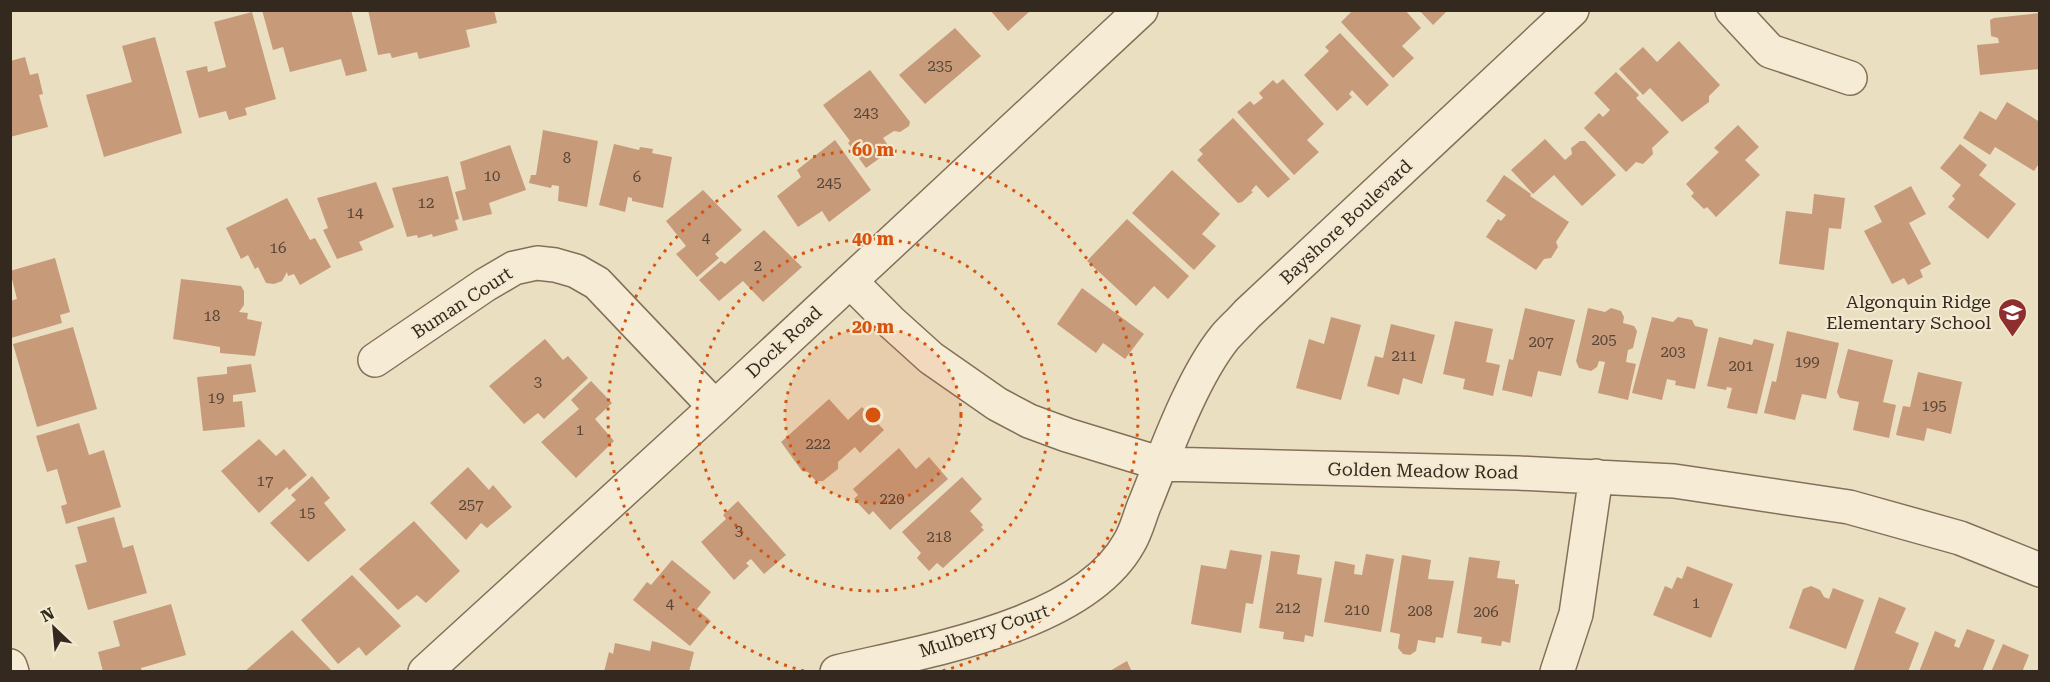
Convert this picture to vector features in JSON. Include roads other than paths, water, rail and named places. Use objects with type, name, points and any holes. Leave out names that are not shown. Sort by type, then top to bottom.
[{"type":"street","name":"Dock Road","points":[[424,672],[715,407],[1141,10]]},
{"type":"street","name":"Bayshore Boulevard","points":[[1162,464],[1190,398],[1206,366],[1224,338],[1572,10]]},
{"type":"street","points":[[1732,10],[1770,51],[1850,78]]},
{"type":"street","name":"Buman Court","points":[[375,360],[485,285],[514,268],[537,263],[555,265],[576,271],[597,283],[715,407]]},
{"type":"street","name":"Golden Meadow Road","points":[[850,281],[931,358],[998,404],[1029,421],[1067,435],[1162,464],[1596,476],[1674,481],[1849,507],[1960,538],[2040,570]]},
{"type":"street","name":"Mulberry Court","points":[[837,672],[947,646],[1015,624],[1051,611],[1084,591],[1111,569],[1130,543],[1162,464]]},
{"type":"street","points":[[1557,672],[1576,614],[1596,476]]},
{"type":"street","points":[[10,666],[12,672]]},
{"type":"place","name":"Algonquin Ridge Elementary School","points":[[2012,338]]}]
